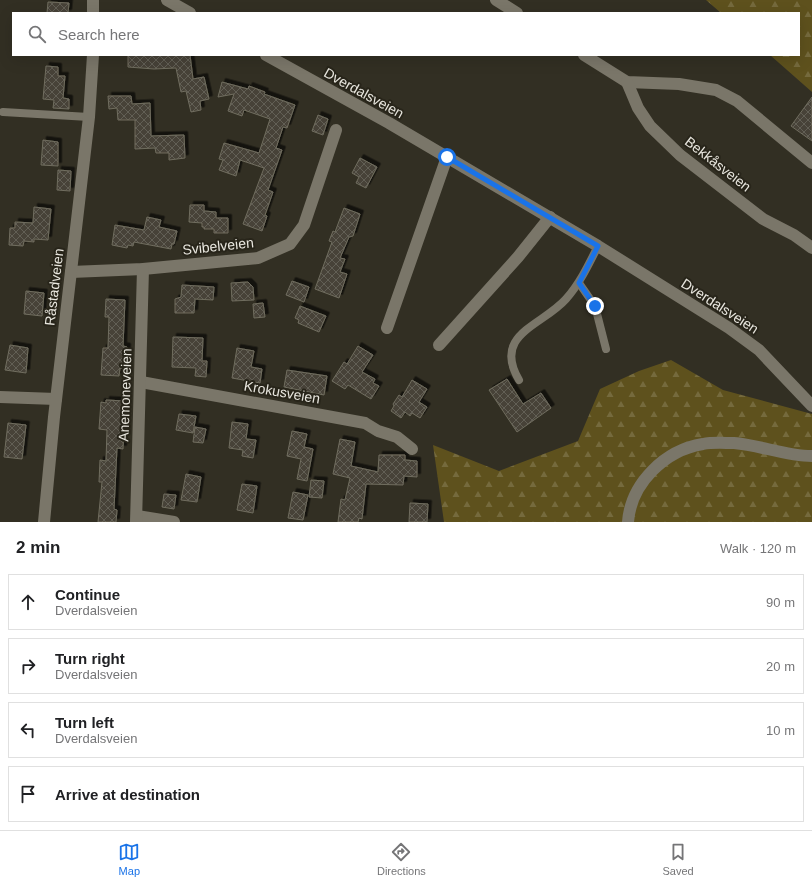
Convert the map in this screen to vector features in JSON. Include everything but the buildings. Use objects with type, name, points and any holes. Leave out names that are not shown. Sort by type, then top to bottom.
[{"type":"street","points":[[92,0],[93,12]]},
{"type":"street","points":[[167,0],[188,12]]},
{"type":"street","points":[[496,0],[515,12]]},
{"type":"street","name":"Råstadveien","points":[[44,522],[56,399],[89,117],[93,56]]},
{"type":"street","name":"Dverdalsveien","points":[[268,56],[447,157],[598,246],[729,328],[759,350],[812,406]]},
{"type":"street","points":[[586,56],[627,82],[679,84],[716,90],[737,101],[812,163]]},
{"type":"street","name":"Bekkåsveien","points":[[627,82],[638,108],[650,126],[680,155],[763,219],[794,235],[812,248]]},
{"type":"street","name":"Svibelveien","points":[[71,272],[143,269],[258,258],[290,244],[304,225],[336,130]]},
{"type":"street","points":[[387,328],[447,157]]},
{"type":"street","points":[[439,345],[518,257],[550,218]]},
{"type":"street","name":"Anemoneveien","points":[[137,519],[143,269]]},
{"type":"street","name":"Krokusveien","points":[[141,382],[365,422],[378,431],[397,437],[412,449]]},
{"type":"street","points":[[0,397],[56,399]]},
{"type":"street","points":[[628,522],[632,503],[639,488],[651,471],[667,459],[685,450],[703,444],[734,443],[770,449],[786,454],[812,456]]},
{"type":"street","points":[[137,519],[174,522]]},
{"type":"lane","points":[[4,112],[89,117]]},
{"type":"lane","points":[[519,380],[513,369],[510,354],[513,346],[521,334],[566,300],[579,283],[598,246]]},
{"type":"lane","points":[[579,283],[595,306],[606,349]]},
{"type":"green space","points":[[706,0],[812,0],[812,92],[771,56],[800,56],[800,12],[720,12]]},
{"type":"green space","points":[[671,360],[723,390],[812,414],[812,522],[444,522],[433,445],[499,471],[578,441],[600,389],[639,371]]},
{"type":"route","points":[[447,157],[598,246],[579,283],[595,306]]}]
